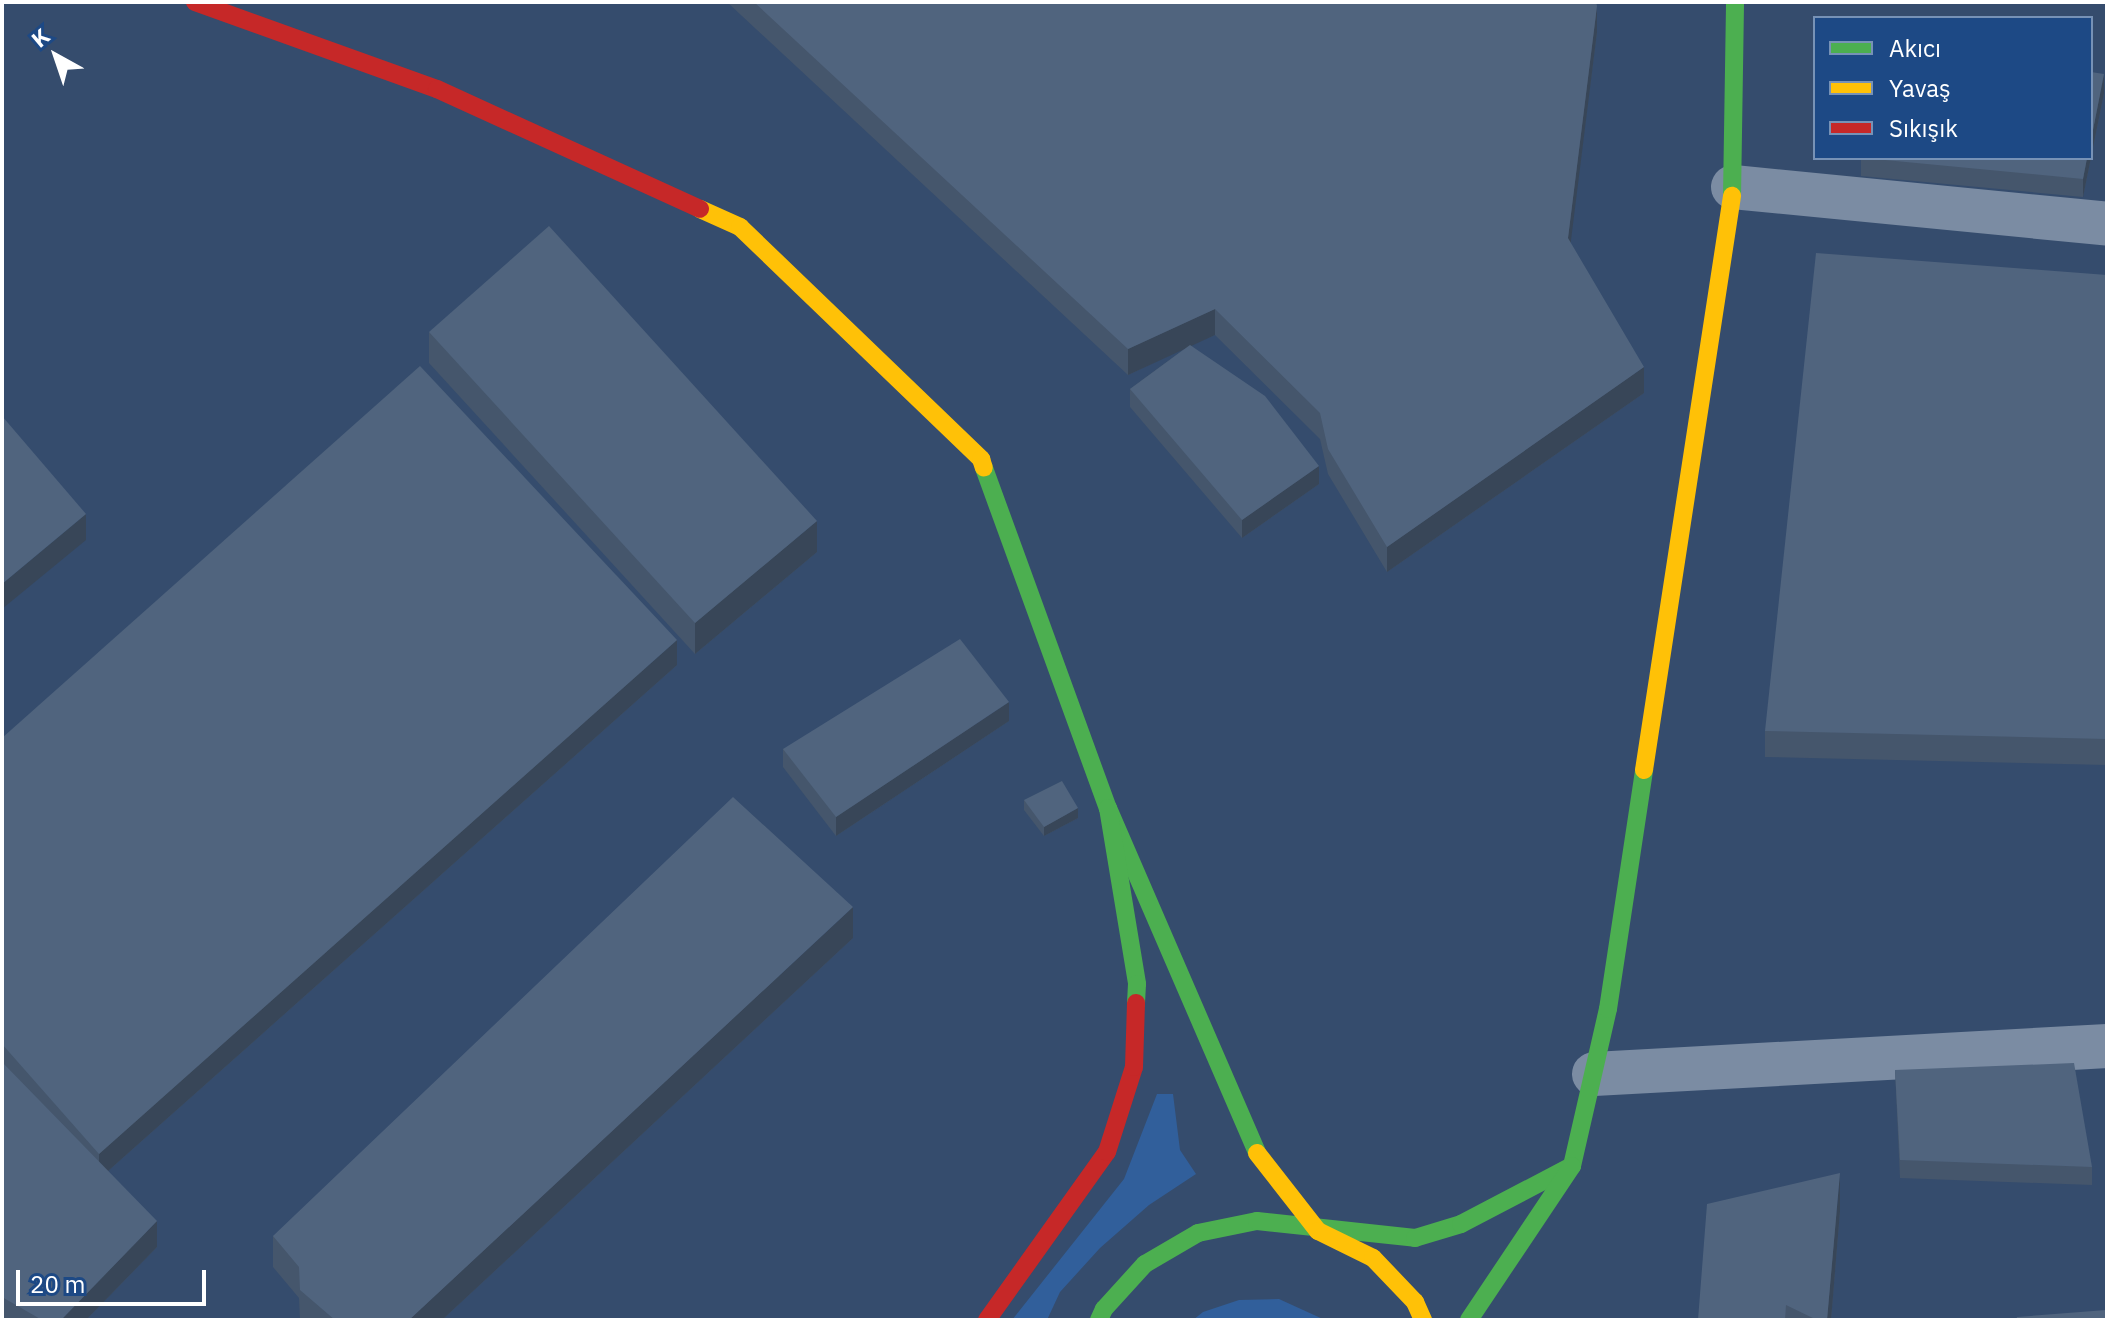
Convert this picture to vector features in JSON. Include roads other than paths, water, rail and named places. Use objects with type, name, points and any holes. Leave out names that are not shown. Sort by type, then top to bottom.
[{"type":"main road","points":[[195,2],[437,89],[740,227],[981,459],[1108,808],[1261,1162],[1318,1231],[1373,1258],[1415,1302],[1423,1320]]},
{"type":"main road","points":[[1469,1320],[1572,1166],[1608,1009],[1733,187],[1735,2]]},
{"type":"main road","points":[[987,1320],[1107,1152],[1134,1067],[1137,984],[1108,808]]},
{"type":"main road","points":[[1099,1320],[1104,1309],[1145,1264],[1198,1233],[1257,1221],[1318,1231],[1415,1238],[1461,1224],[1572,1166]]},
{"type":"street","points":[[1733,187],[2107,224]]},
{"type":"street","points":[[1594,1074],[2107,1046]]}]
